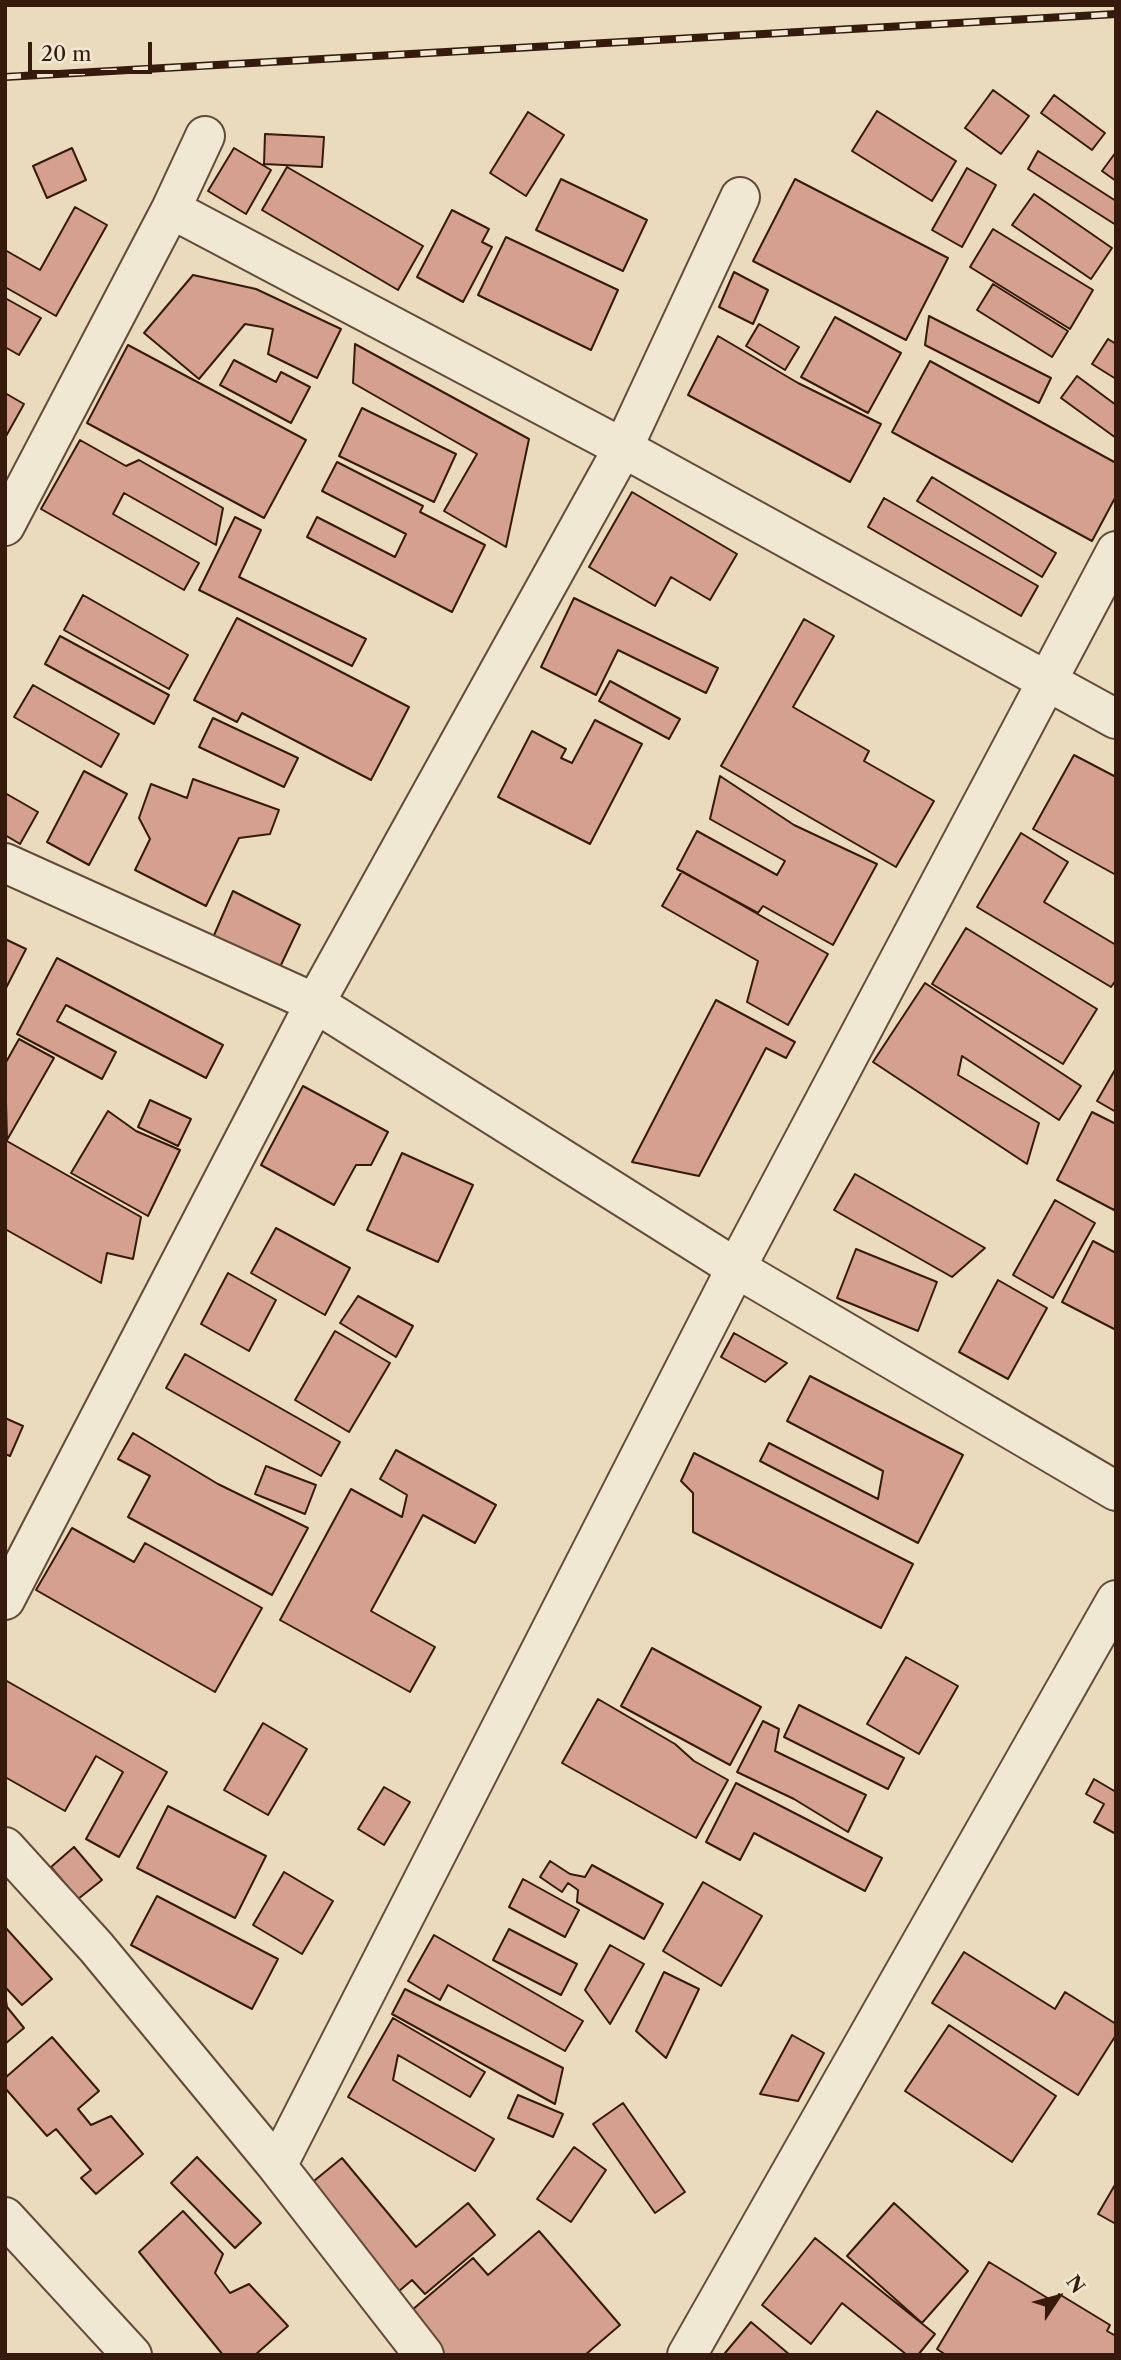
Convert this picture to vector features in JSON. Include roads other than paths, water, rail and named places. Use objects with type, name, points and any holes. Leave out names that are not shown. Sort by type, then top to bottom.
[{"type":"street","points":[[5,526],[171,209],[205,136]]},
{"type":"street","points":[[5,1600],[315,1003],[623,448],[740,197]]},
{"type":"street","points":[[171,209],[623,448],[1116,719]]},
{"type":"street","points":[[277,2166],[736,1268],[1116,551]]},
{"type":"street","points":[[5,863],[315,1003],[736,1268],[1116,1491]]},
{"type":"street","points":[[687,2355],[1116,1600]]},
{"type":"street","points":[[5,1847],[96,1947],[277,2166],[424,2355]]},
{"type":"street","points":[[5,2217],[132,2355]]},
{"type":"railway","points":[[5,77],[1116,14]]}]
